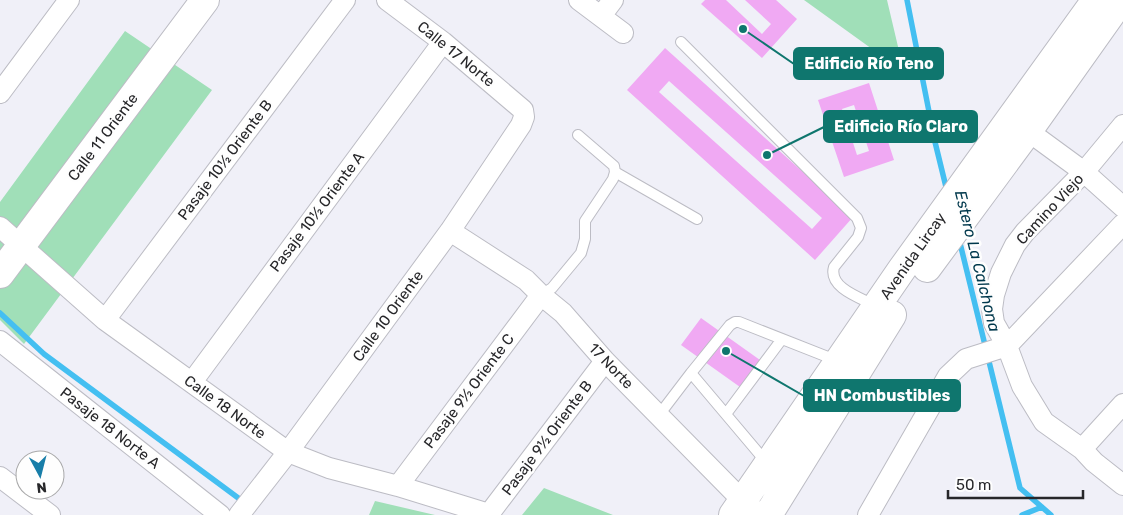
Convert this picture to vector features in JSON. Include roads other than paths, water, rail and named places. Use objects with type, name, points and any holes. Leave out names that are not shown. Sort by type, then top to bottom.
[{"type":"main road","name":"Calle 11 Oriente","points":[[0,274],[205,0]]},
{"type":"main road","name":"Avenida Lircay","points":[[768,515],[892,315],[924,257],[968,195],[1096,0]]},
{"type":"main road","name":"Avenida Lircay","points":[[968,195],[1028,130],[1121,0]]},
{"type":"main road","name":"Avenida Lircay","points":[[746,510],[768,465],[838,361],[877,307],[924,257]]},
{"type":"street","points":[[0,93],[69,0]]},
{"type":"street","name":"Pasaje 10½ Oriente B","points":[[106,320],[345,0]]},
{"type":"street","name":"Calle 17 Norte","points":[[387,0],[443,42],[523,110]]},
{"type":"street","points":[[579,0],[624,33]]},
{"type":"street","points":[[601,16],[613,0]]},
{"type":"street","name":"Pasaje 10½ Oriente A","points":[[192,382],[443,42]]},
{"type":"street","name":"Calle 10 Oriente","points":[[239,515],[288,452],[450,231],[521,125],[524,117],[523,110]]},
{"type":"street","name":"Camino Viejo","points":[[1123,125],[1084,172],[1025,232],[1015,245],[1001,273],[994,295],[992,310],[994,323],[993,350],[1022,386],[1044,422],[1082,449],[1094,462],[1123,485]]},
{"type":"street","points":[[1028,130],[1084,172],[1123,207]]},
{"type":"street","points":[[868,515],[948,376],[966,359],[993,350],[1123,224]]},
{"type":"street","name":"Calle 18 Norte","points":[[0,227],[106,320],[157,359],[192,382],[288,452],[329,468],[398,486],[489,514]]},
{"type":"street","name":"17 Norte","points":[[450,231],[526,280],[563,313],[605,361],[659,415],[746,510]]},
{"type":"street","name":"Pasaje 9½ Oriente C","points":[[398,486],[541,295]]},
{"type":"street","name":"Pasaje 18 Norte A","points":[[0,341],[220,515]]},
{"type":"street","name":"Pasaje 9½ Oriente B","points":[[489,514],[605,361]]},
{"type":"street","points":[[1082,449],[1123,404]]},
{"type":"street","points":[[0,477],[50,515]]},
{"type":"lane","points":[[681,42],[857,218],[861,228],[858,237],[834,267],[834,278],[837,285],[877,307]]},
{"type":"lane","points":[[541,295],[552,288],[581,253],[585,239],[585,222],[615,172],[614,166],[578,135]]},
{"type":"lane","points":[[615,172],[697,220]]},
{"type":"lane","points":[[659,415],[730,325],[735,322],[838,361]]},
{"type":"lane","points":[[726,414],[782,339]]},
{"type":"lane","points":[[691,373],[768,465]]},
{"type":"waterway","name":"Estero La Calchona","points":[[907,0],[935,142],[947,191]]},
{"type":"waterway","name":"Estero La Calchona","points":[[959,239],[1020,488],[1051,515]]},
{"type":"waterway","points":[[0,313],[44,354],[245,503]]},
{"type":"waterway","points":[[1022,515],[1042,507]]},
{"type":"place","name":"Edificio Río Teno","points":[[743,29]]},
{"type":"place","name":"Edificio Río Claro","points":[[767,155]]},
{"type":"place","name":"HN Combustibles","points":[[726,351]]}]
